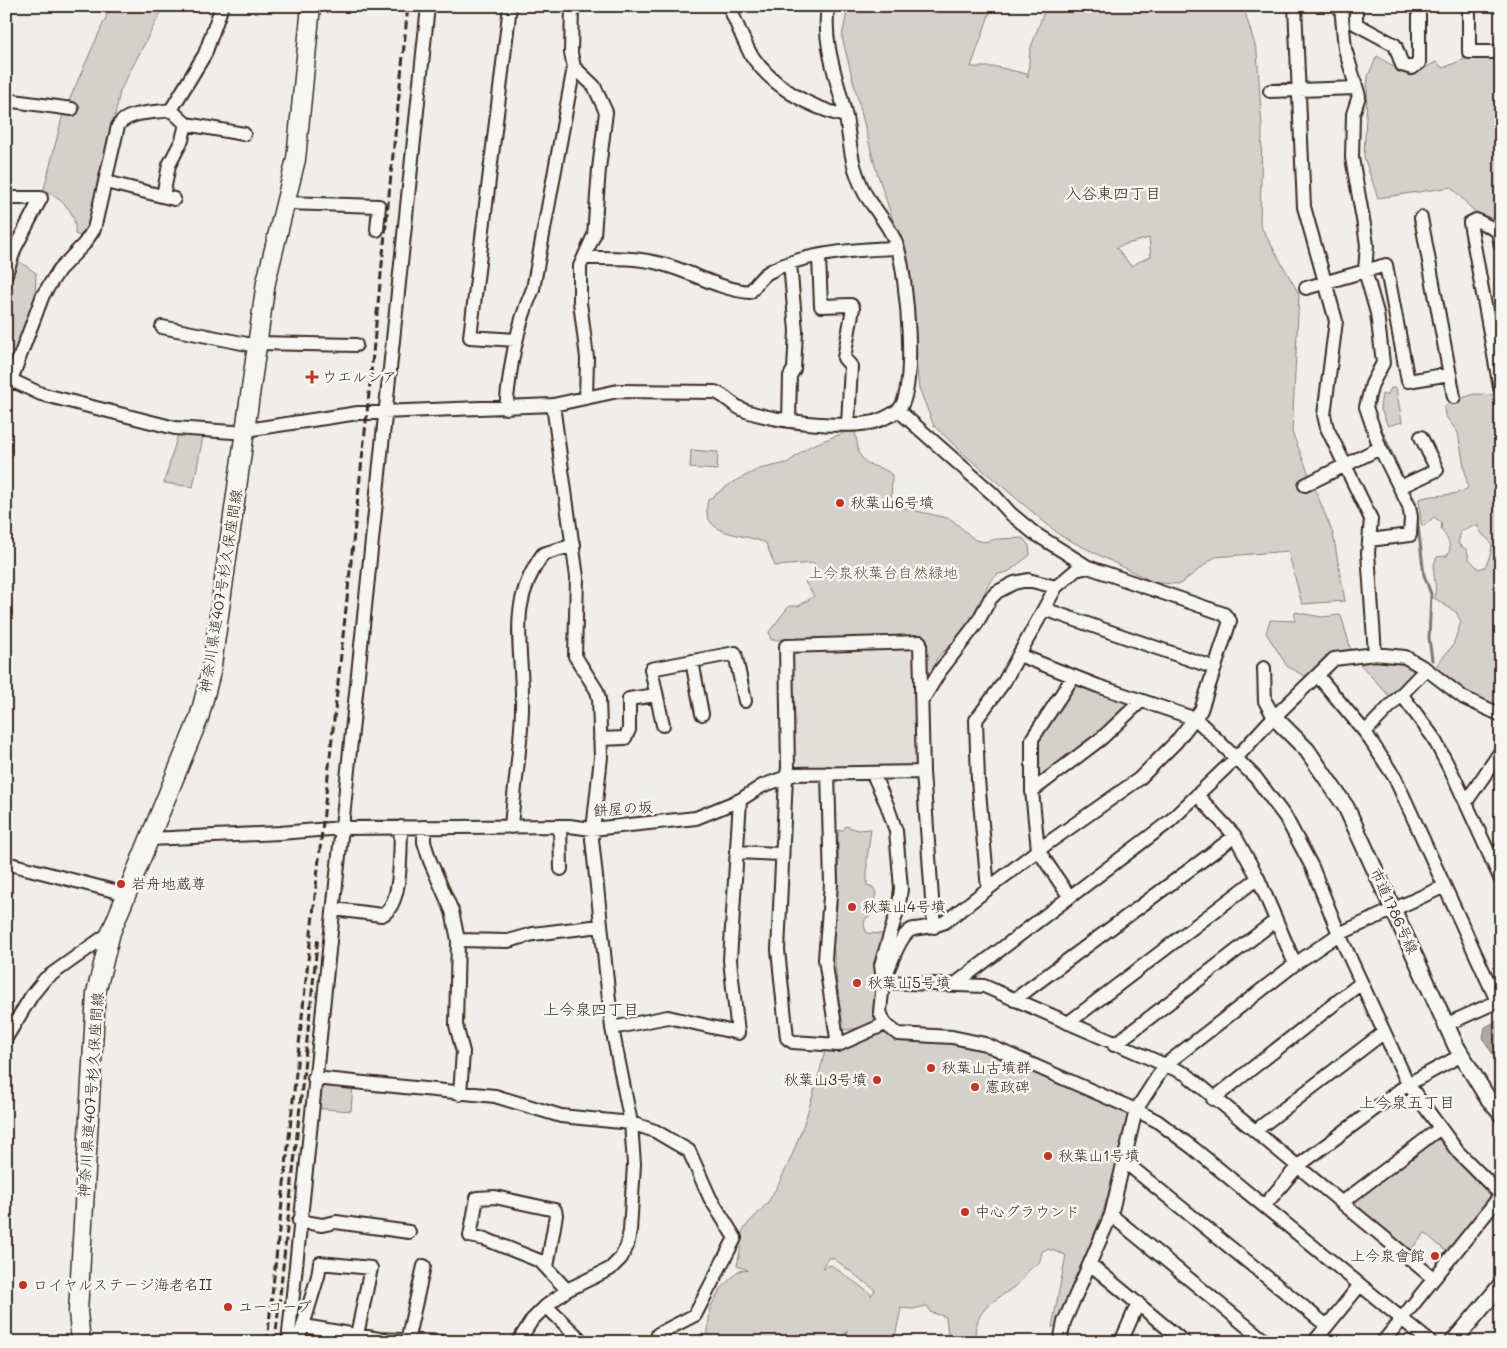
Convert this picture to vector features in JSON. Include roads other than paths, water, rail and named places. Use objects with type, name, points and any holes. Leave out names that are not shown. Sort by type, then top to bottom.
[{"type":"main road","name":"神奈川県道407号杉久保座間線","points":[[81,1342],[78,1312],[93,1017],[97,985],[111,932],[199,718],[211,672],[266,282],[296,158],[311,6]]},
{"type":"street","points":[[222,6],[205,54],[171,110],[122,120],[118,126],[94,229],[84,244],[59,270],[43,295],[9,383],[41,394],[175,428],[233,432],[358,413],[553,405],[618,392],[715,392],[724,395],[733,406],[746,412],[790,421],[871,424],[898,411],[907,392],[909,374],[907,309],[898,248],[874,204],[866,197],[854,167],[845,116],[827,42],[826,22],[828,6]]},
{"type":"street","points":[[288,1342],[299,1221],[334,909],[428,6]]},
{"type":"street","points":[[510,6],[470,337],[516,340]]},
{"type":"street","points":[[506,408],[511,362],[523,313],[533,289],[574,67],[571,54],[572,6]]},
{"type":"street","points":[[729,6],[751,54],[770,76],[805,103],[821,110],[845,116]]},
{"type":"street","points":[[1295,6],[1304,207],[1336,321],[1324,415],[1326,428],[1371,519],[1369,540],[1375,654]]},
{"type":"street","points":[[1341,6],[1345,49],[1359,96],[1353,114],[1352,158],[1371,269],[1383,363],[1372,384],[1366,407],[1380,448],[1404,485],[1411,517],[1410,535],[1369,540]]},
{"type":"street","points":[[1356,6],[1356,24],[1395,45],[1402,65],[1412,68],[1419,63],[1419,6]]},
{"type":"street","points":[[1469,6],[1468,52],[1501,52]]},
{"type":"street","points":[[574,67],[594,86],[606,112],[594,236],[580,266],[580,302],[587,358],[586,398]]},
{"type":"street","points":[[1270,91],[1356,88]]},
{"type":"street","points":[[6,100],[72,109]]},
{"type":"street","points":[[171,110],[186,124],[244,134]]},
{"type":"street","points":[[106,182],[169,197],[169,165],[182,140],[186,124]]},
{"type":"street","points":[[6,198],[41,198],[15,248],[6,274]]},
{"type":"street","points":[[286,203],[379,206],[377,230]]},
{"type":"street","points":[[1420,218],[1454,397]]},
{"type":"street","points":[[1500,388],[1470,222],[1476,220],[1498,231],[1501,246]]},
{"type":"street","points":[[584,258],[626,258],[660,263],[685,271],[713,284],[732,290],[750,292],[766,273],[790,263],[819,257],[898,248]]},
{"type":"street","points":[[819,257],[820,306],[851,305],[853,308],[844,358],[850,366],[848,424]]},
{"type":"street","points":[[790,263],[796,331],[794,369],[790,376],[790,421]]},
{"type":"street","points":[[1306,288],[1386,265],[1408,381],[1450,374]]},
{"type":"street","points":[[162,327],[257,345],[356,345]]},
{"type":"street","points":[[518,1342],[532,1320],[546,1306],[567,1290],[610,1269],[621,1258],[627,1246],[634,1164],[631,1123],[612,1028],[600,926],[592,829],[600,784],[597,691],[575,656],[577,577],[553,405]]},
{"type":"street","points":[[883,982],[902,936],[912,929],[934,927],[945,922],[1038,850],[1139,779],[1196,719],[1201,710],[1230,621],[1224,614],[1088,567],[1034,533],[1011,514],[993,494],[898,411]]},
{"type":"street","points":[[1404,485],[1436,470],[1421,436]]},
{"type":"street","points":[[1304,485],[1380,448]]},
{"type":"street","points":[[511,827],[522,709],[518,617],[520,601],[528,576],[543,554],[574,545]]},
{"type":"street","points":[[988,889],[978,780],[976,720],[1004,682],[1056,587],[1076,570],[1088,567]]},
{"type":"street","points":[[922,701],[940,671],[977,623],[990,599],[998,592],[1014,583],[1028,580],[1056,587]]},
{"type":"street","points":[[1044,609],[1215,668]]},
{"type":"street","points":[[885,1024],[838,1045],[790,1040],[787,1038],[778,958],[781,854],[788,769],[786,646],[920,642],[923,772],[934,927]]},
{"type":"street","points":[[663,725],[651,669],[736,654],[745,701]]},
{"type":"street","points":[[955,984],[1170,821],[1237,757],[1274,717],[1334,659],[1375,654],[1405,658],[1426,669],[1464,698],[1501,715]]},
{"type":"street","points":[[1019,656],[1141,702],[1196,719],[1237,757],[1286,818],[1312,867],[1383,1033],[1408,1084],[1439,1129],[1458,1152],[1501,1195],[1383,1342]]},
{"type":"street","points":[[692,662],[702,714]]},
{"type":"street","points":[[1264,668],[1265,701],[1274,717]]},
{"type":"street","points":[[1365,732],[1426,669]]},
{"type":"street","points":[[1318,676],[1365,732],[1400,788],[1444,888],[1499,1001],[1445,1025]]},
{"type":"street","points":[[1069,896],[1038,850],[1032,791],[1032,739],[1073,677]]},
{"type":"street","points":[[1402,694],[1433,737],[1466,802],[1501,880]]},
{"type":"street","points":[[600,739],[625,738],[629,730],[629,699],[656,695]]},
{"type":"street","points":[[1032,791],[1102,738],[1141,702]]},
{"type":"street","name":"市道1786号線","points":[[1274,717],[1307,750],[1336,789],[1356,825],[1460,1056],[1487,1098],[1501,1114]]},
{"type":"street","points":[[1466,802],[1501,751]]},
{"type":"street","name":"餅屋の坂","points":[[150,838],[280,833],[342,828],[560,826],[592,829],[696,818],[740,800],[762,786],[795,774],[923,772]]},
{"type":"street","points":[[828,773],[831,884],[825,959],[838,1045]]},
{"type":"street","points":[[873,774],[896,831],[900,880],[899,905],[881,965],[883,982],[880,1012],[885,1024],[898,1034],[952,1037],[985,1044],[1157,1121],[1193,1148],[1430,1342]]},
{"type":"street","points":[[1197,795],[1235,836],[1258,878],[1295,964]]},
{"type":"street","points":[[612,1028],[668,1017],[738,1033],[730,960],[740,800]]},
{"type":"street","points":[[560,826],[561,869]]},
{"type":"street","points":[[334,909],[382,914],[388,912],[394,902],[401,827]]},
{"type":"street","points":[[424,827],[424,842],[430,861],[452,911],[458,940],[456,1025],[463,1052],[460,1094]]},
{"type":"street","points":[[1014,1000],[1235,836]]},
{"type":"street","points":[[1492,862],[1501,848]]},
{"type":"street","points":[[736,852],[781,854]]},
{"type":"street","points":[[6,863],[126,894]]},
{"type":"street","points":[[1068,1023],[1258,878]]},
{"type":"street","points":[[1060,1342],[1064,1322],[1111,1215],[1136,1110],[1165,1065],[1295,964],[1340,934],[1393,908],[1444,888]]},
{"type":"street","points":[[1114,1045],[1275,921]]},
{"type":"street","points":[[458,940],[508,941],[533,934],[600,926]]},
{"type":"street","points":[[6,1038],[32,994],[45,979],[111,932]]},
{"type":"street","points":[[883,982],[984,986],[1114,1045],[1186,1074],[1213,1099],[1343,1202],[1433,1278]]},
{"type":"street","points":[[1213,1099],[1361,983]]},
{"type":"street","points":[[1255,1132],[1383,1033]]},
{"type":"street","points":[[1264,1206],[1298,1166],[1408,1084],[1460,1056]]},
{"type":"street","points":[[314,1078],[495,1096],[561,1116],[631,1123],[655,1131],[689,1151],[710,1198],[735,1238],[700,1310],[695,1315],[658,1334]]},
{"type":"street","points":[[1343,1202],[1439,1129]]},
{"type":"street","points":[[1125,1162],[1327,1326]]},
{"type":"street","points":[[547,1267],[556,1215],[555,1210],[495,1197],[477,1198],[470,1236],[485,1239],[531,1257],[547,1267],[567,1290]]},
{"type":"street","points":[[1111,1215],[1266,1342]]},
{"type":"street","points":[[299,1221],[322,1225],[336,1222],[409,1232]]},
{"type":"street","points":[[298,1342],[320,1263],[370,1268],[357,1335]]},
{"type":"street","points":[[1090,1264],[1183,1341]]},
{"type":"street","points":[[407,1341],[424,1266]]},
{"type":"street","points":[[1314,1342],[1360,1285]]},
{"type":"street","points":[[1453,1342],[1501,1285]]},
{"type":"street","points":[[1121,1342],[1138,1303]]},
{"type":"street","points":[[546,1306],[583,1342]]},
{"type":"street","points":[[304,1326],[407,1341],[445,1342]]},
{"type":"waterway","points":[[1379,425],[1404,481]]},
{"type":"waterway","points":[[1407,487],[1415,502],[1424,575],[1431,594],[1429,638],[1432,660]]},
{"type":"railway","points":[[267,1342],[367,413],[408,6]]},
{"type":"railway","points":[[275,1342],[318,936]]},
{"type":"place","name":"ウエルシア","points":[[312,377]]},
{"type":"place","name":"秋葉山6号墳","points":[[840,503]]},
{"type":"place","name":"岩舟地蔵尊","points":[[121,884]]},
{"type":"place","name":"秋葉山4号墳","points":[[852,907]]},
{"type":"place","name":"秋葉山5号墳","points":[[857,983]]},
{"type":"place","name":"秋葉山古墳群","points":[[931,1068]]},
{"type":"place","name":"秋葉山3号墳","points":[[877,1080]]},
{"type":"place","name":"憲政碑","points":[[975,1087]]},
{"type":"place","name":"秋葉山1号墳","points":[[1048,1156]]},
{"type":"place","name":"中心グラウンド","points":[[965,1212]]},
{"type":"place","name":"上今泉會館","points":[[1435,1256]]},
{"type":"place","name":"ロイヤルステージ海老名II","points":[[23,1285]]},
{"type":"place","name":"ユーコープ","points":[[228,1307]]},
{"type":"district","name":"入谷東四丁目","points":[[1113,193]]},
{"type":"district","name":"上今泉四丁目","points":[[591,1009]]},
{"type":"district","name":"上今泉五丁目","points":[[1407,1102]]},
{"type":"park label","name":"上今泉秋葉台自然緑地","points":[[883,573]]}]
